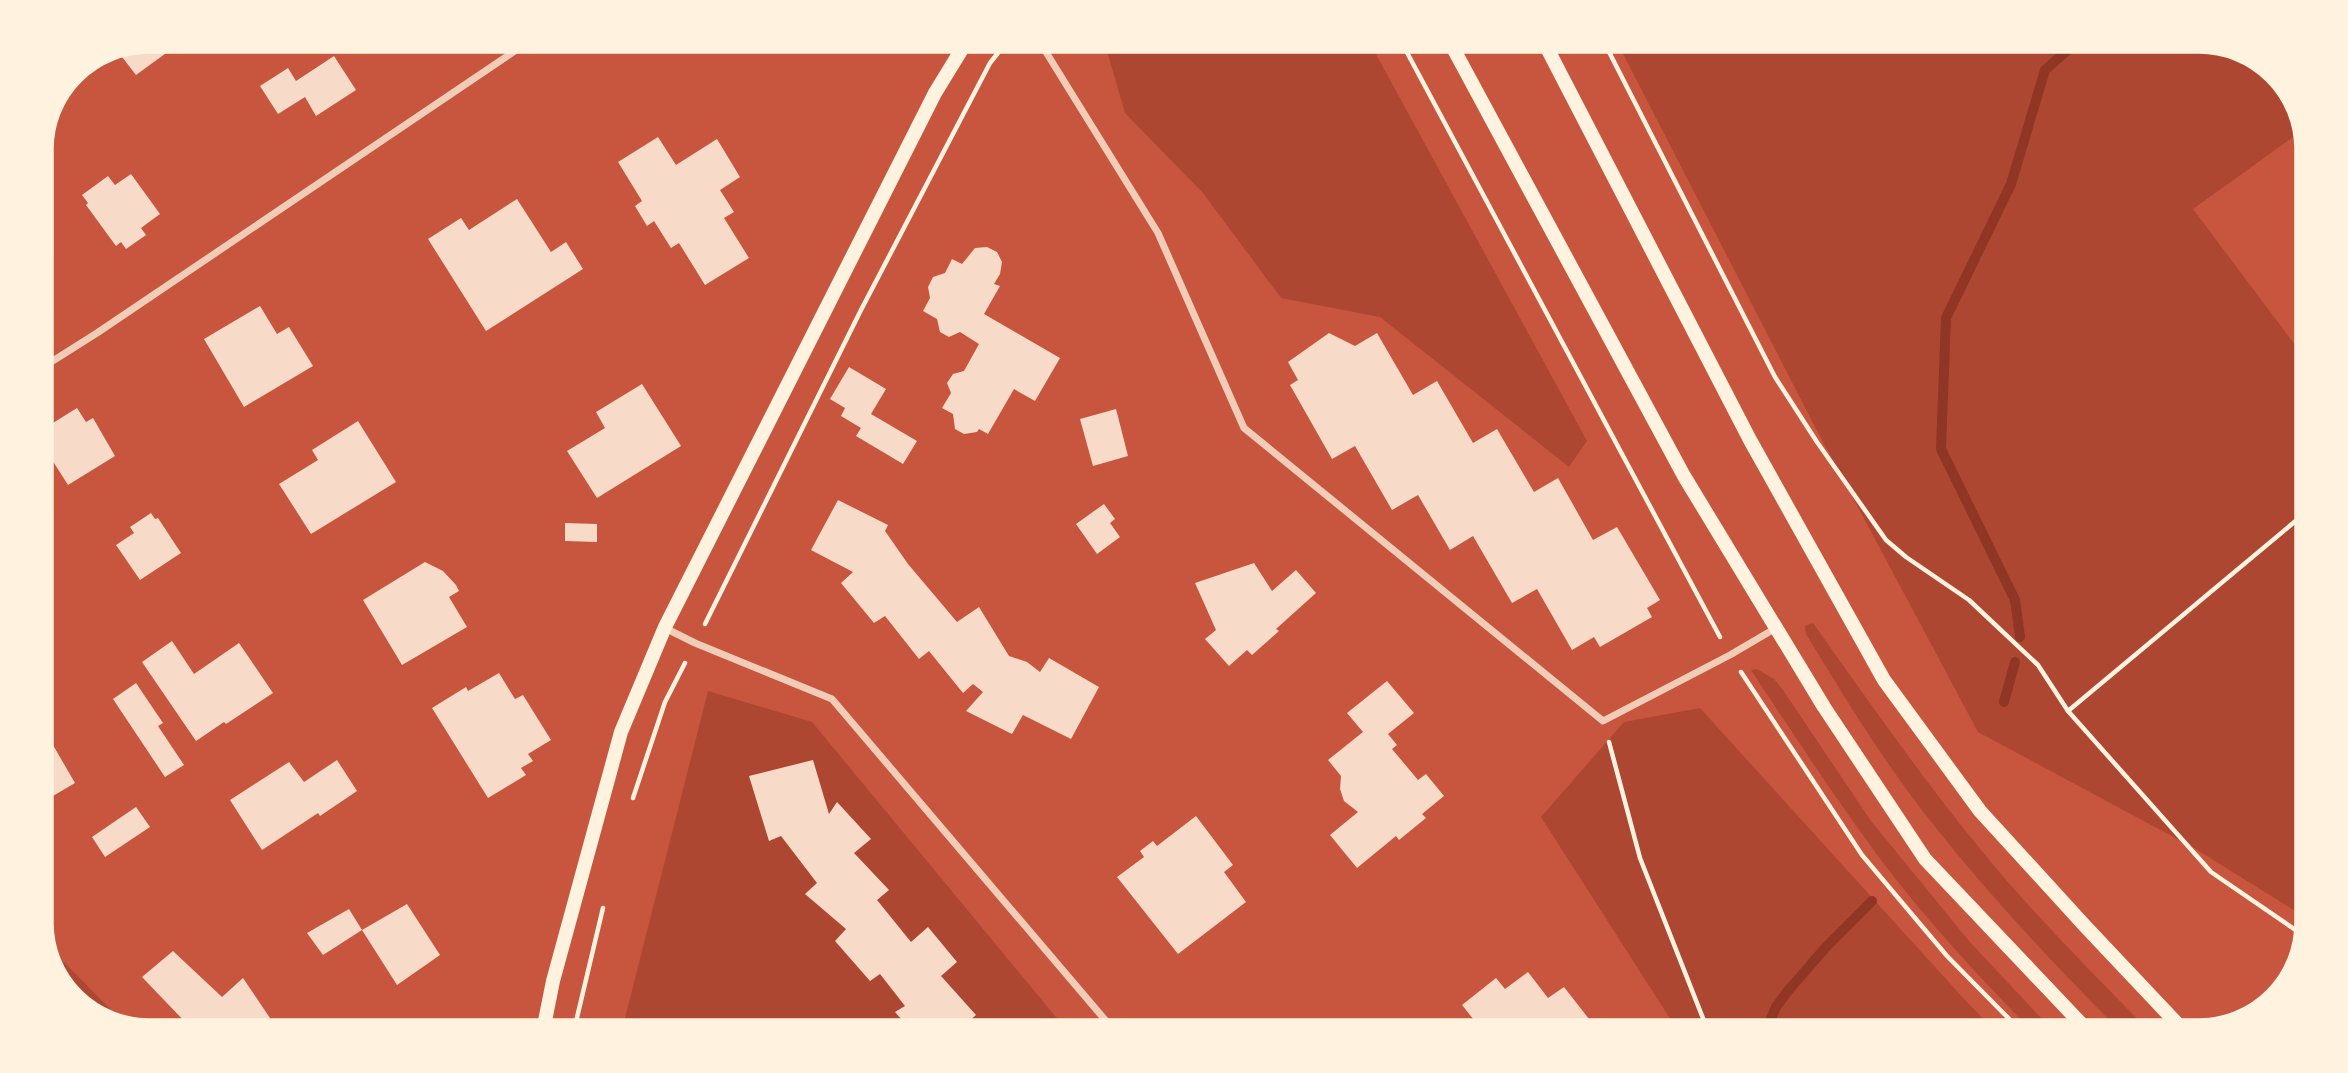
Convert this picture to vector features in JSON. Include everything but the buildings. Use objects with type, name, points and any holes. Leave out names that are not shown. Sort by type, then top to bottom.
[{"type":"main road","points":[[545,1020],[553,981],[621,732],[664,627],[935,93],[960,52]]},
{"type":"main road","points":[[1455,52],[1684,476],[1824,707],[1925,859],[2078,1020]]},
{"type":"main road","points":[[1549,52],[1751,440],[1884,680],[1980,811],[2174,1020]]},
{"type":"street","points":[[53,361],[513,52]]},
{"type":"street","points":[[1046,52],[1158,233],[1244,428],[1603,721],[1776,628]]},
{"type":"street","points":[[664,627],[695,643],[832,699],[1105,1020]]},
{"type":"path","points":[[629,810],[665,702],[861,310],[990,63],[999,52]]},
{"type":"path","points":[[1407,52],[1721,638]]},
{"type":"path","points":[[1609,52],[1775,377],[1886,540],[1969,600],[2038,665],[2068,711],[2211,872],[2295,930]]},
{"type":"path","points":[[2068,711],[2295,521]]},
{"type":"path","points":[[1739,668],[1862,855],[1947,956],[2010,1020]]},
{"type":"path","points":[[1603,721],[1640,858],[1703,1020]]},
{"type":"path","points":[[576,1020],[605,898]]},
{"type":"shaded area","points":[[1107,52],[1375,52],[1587,441],[1569,467],[1380,317],[1281,298],[1203,193],[1125,113]]},
{"type":"shaded area","points":[[1622,52],[2199,52],[2218,54],[2247,65],[2271,85],[2286,106],[2294,136],[2193,209],[2295,345],[2296,911],[2194,848],[1978,732],[1813,423]]},
{"type":"shaded area","points":[[1813,623],[1916,766],[2001,874],[2138,1020],[2109,1020],[1980,881],[1918,805],[1868,733],[1806,634],[1805,626]]},
{"type":"shaded area","points":[[1757,669],[1774,679],[1871,821],[1969,941],[2043,1020],[2021,1020],[1919,908],[1833,792],[1751,670]]},
{"type":"shaded area","points":[[708,691],[812,722],[1058,1020],[625,1020]]},
{"type":"shaded area","points":[[1700,708],[1984,1020],[1671,1020],[1541,817],[1624,722]]},
{"type":"shaded area","points":[[59,957],[115,1014],[101,1008],[81,992],[62,967]]},
{"type":"waterway","points":[[2020,637],[2015,600],[1941,449],[1946,318],[2011,184],[2045,70],[2065,52]]},
{"type":"waterway","points":[[2004,702],[2015,662]]},
{"type":"waterway","points":[[1771,1020],[1787,992],[1826,947],[1872,901]]}]
